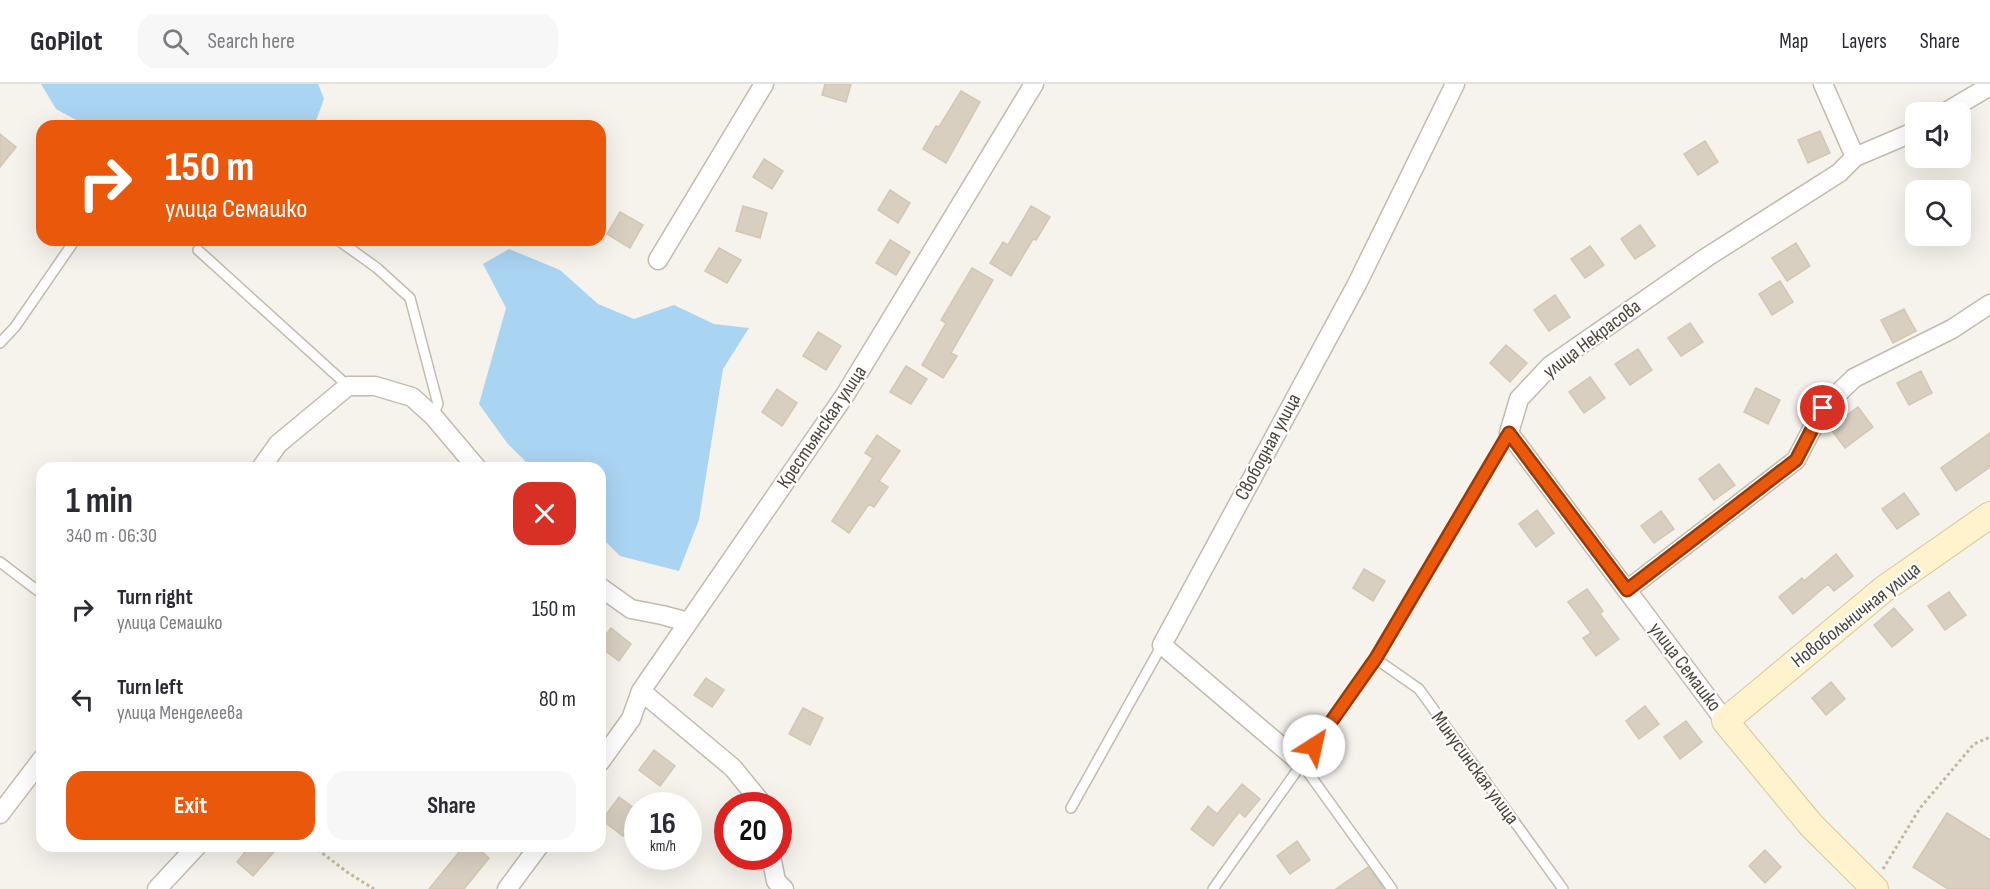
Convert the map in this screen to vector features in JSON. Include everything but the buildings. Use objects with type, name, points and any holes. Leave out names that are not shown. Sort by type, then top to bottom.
[{"type":"street","points":[[658,260],[764,84]]},
{"type":"street","name":"Крестьянская улица","points":[[606,754],[631,719],[641,691],[846,395],[1034,84]]},
{"type":"street","name":"Свободная улица","points":[[1162,645],[1357,284],[1455,84]]},
{"type":"street","points":[[1823,84],[1855,157]]},
{"type":"street","points":[[1963,102],[1990,86]]},
{"type":"street","name":"улица Некрасова","points":[[1509,433],[1519,399],[1550,366],[1707,256],[1839,173],[1855,157],[1905,136]]},
{"type":"street","points":[[1627,590],[1796,460],[1823,408],[1854,378],[1952,329],[1990,304]]},
{"type":"street","points":[[265,462],[278,444],[348,386],[375,386],[412,397],[433,416],[472,462]]},
{"type":"street","name":"улица Семашко","points":[[1509,433],[1725,721],[1811,825],[1874,888]]},
{"type":"street","name":"Новобольничная улица","points":[[1725,721],[1884,590],[1990,515]]},
{"type":"street","points":[[606,591],[631,609],[688,622]]},
{"type":"street","points":[[1162,645],[1302,764]]},
{"type":"street","points":[[641,691],[733,768],[753,792]]},
{"type":"street","points":[[0,814],[36,767]]},
{"type":"street","points":[[158,889],[192,852]]},
{"type":"street","points":[[507,889],[535,852]]},
{"type":"street","points":[[774,870],[776,881],[784,889]]},
{"type":"lane","points":[[0,343],[15,327],[71,246]]},
{"type":"lane","points":[[346,246],[377,268],[410,298],[438,404],[433,416]]},
{"type":"lane","points":[[198,250],[348,386]]},
{"type":"lane","name":"улица Некрасова","points":[[1213,889],[1376,658],[1509,433]]},
{"type":"lane","points":[[0,562],[36,589]]},
{"type":"lane","points":[[1071,808],[1162,645]]},
{"type":"lane","name":"Минусинская улица","points":[[1376,658],[1419,689],[1563,889]]},
{"type":"lane","points":[[1302,764],[1392,889]]},
{"type":"path","points":[[1874,888],[1920,808],[1974,744],[1990,737]]},
{"type":"path","points":[[321,852],[374,889]]},
{"type":"water","points":[[41,84],[318,84],[324,99],[316,120],[76,120],[56,109]]},
{"type":"water","points":[[509,249],[560,270],[598,304],[634,319],[674,305],[714,324],[749,328],[723,369],[699,520],[679,571],[620,556],[606,542],[606,462],[526,462],[507,443],[479,404],[506,308],[483,264]]},
{"type":"route","points":[[1314,746],[1376,658],[1509,433],[1627,590],[1773,480],[1796,460],[1823,408]]}]
